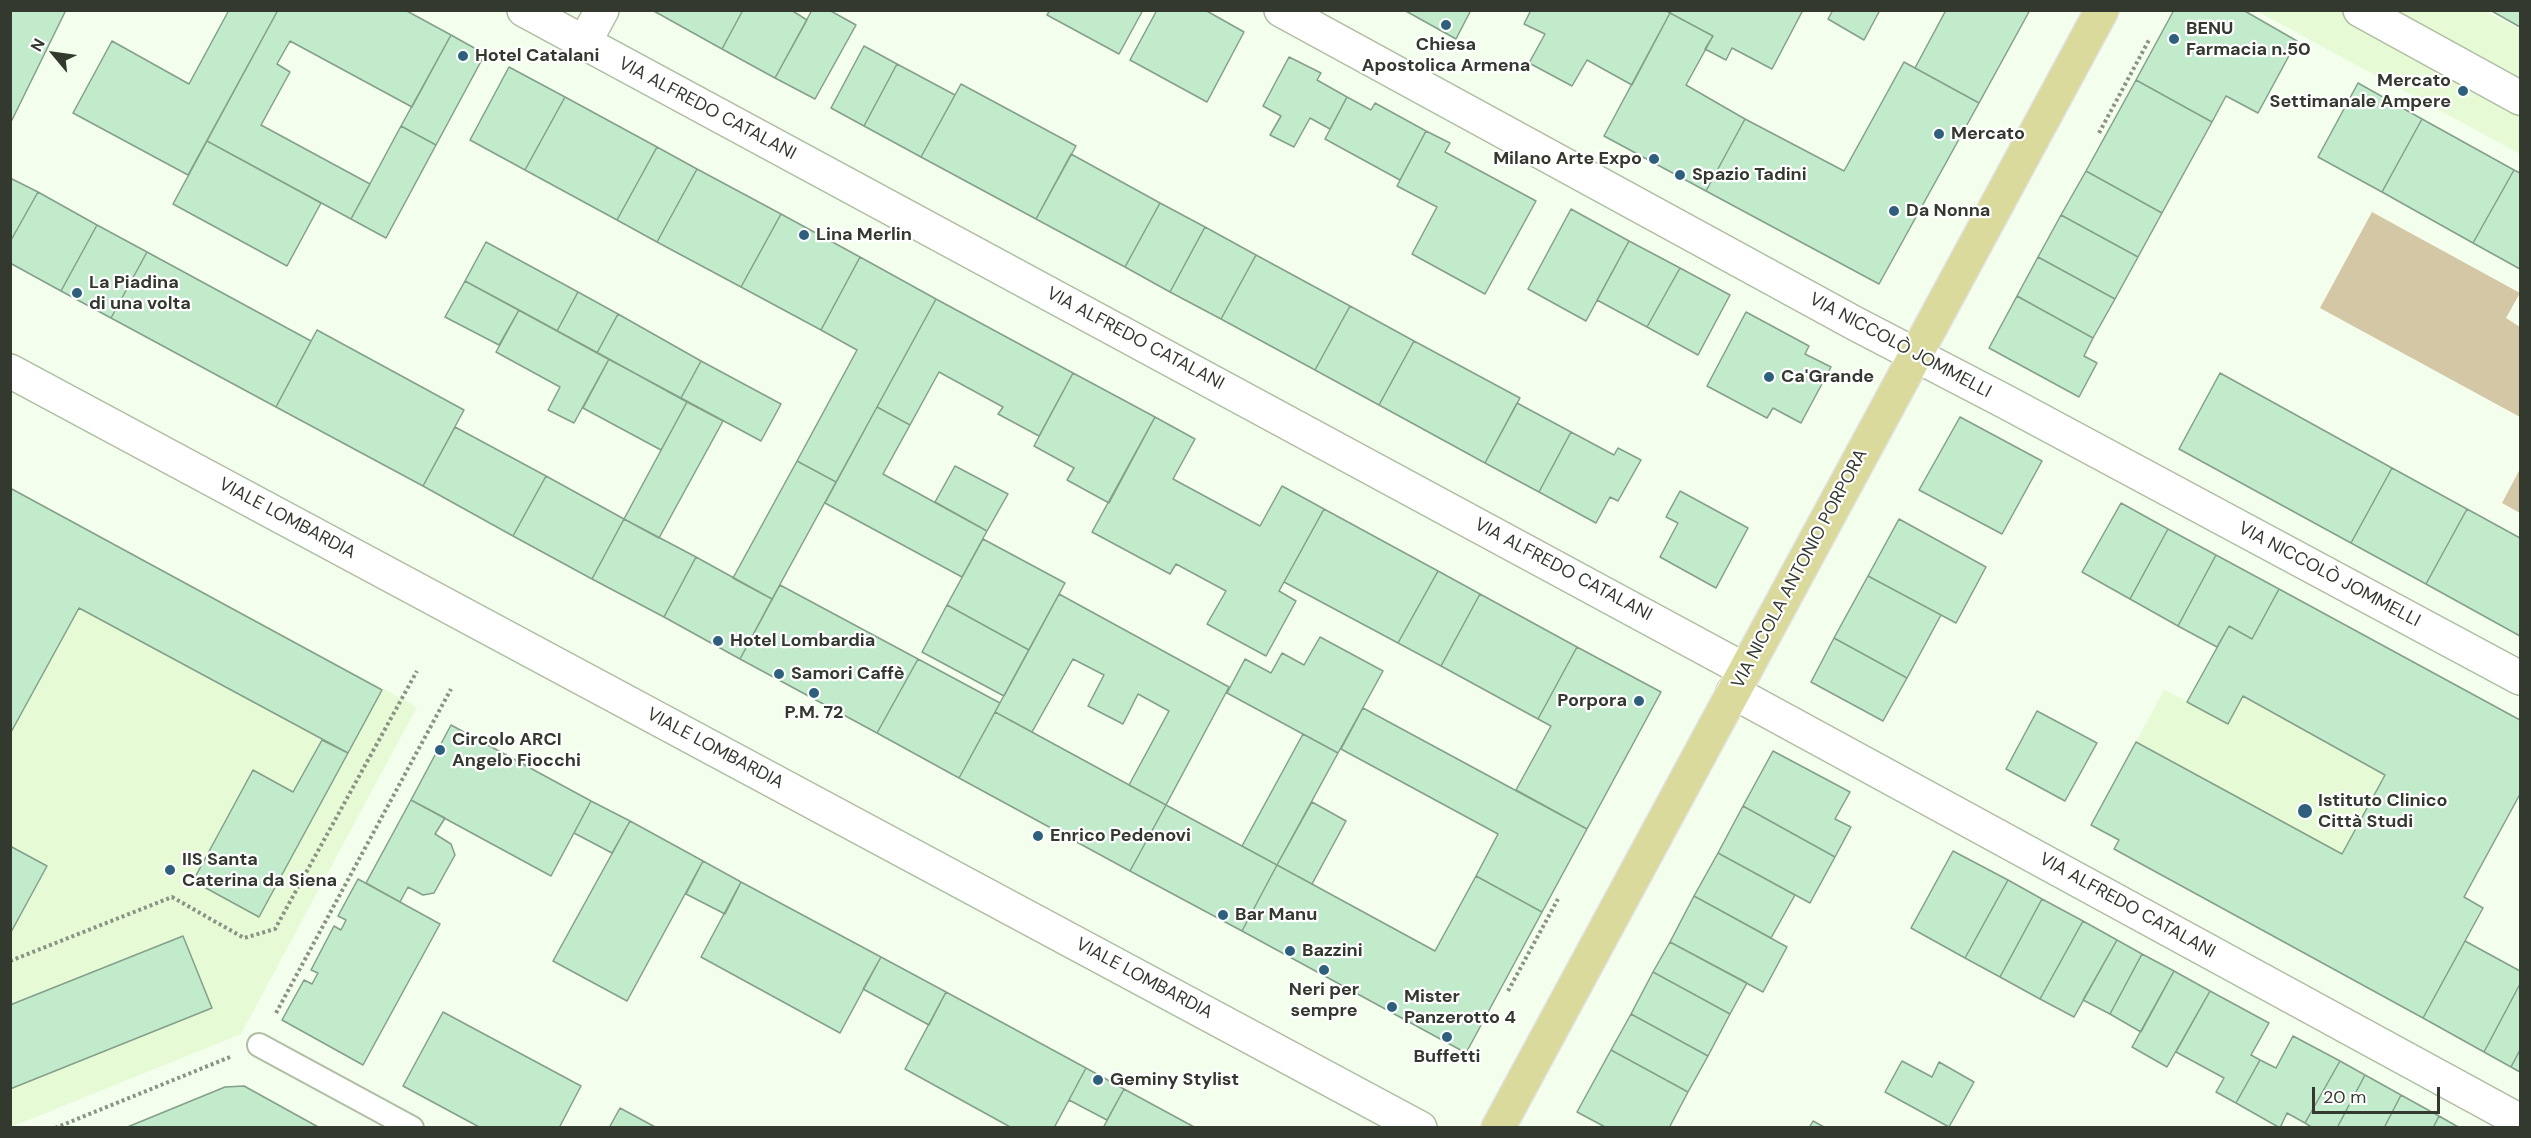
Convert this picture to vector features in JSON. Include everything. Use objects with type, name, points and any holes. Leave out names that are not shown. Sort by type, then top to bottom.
[{"type":"main road","name":"VIA NICOLA ANTONIO PORPORA","points":[[1498,1128],[2102,10]]},
{"type":"street","name":"VIA ALFREDO CATALANI","points":[[524,10],[1739,681],[2520,1121]]},
{"type":"street","points":[[585,43],[602,10]]},
{"type":"street","name":"VIA NICCOLÒ JOMMELLI","points":[[1281,10],[1856,324],[2520,678]]},
{"type":"street","points":[[2360,10],[2520,98]]},
{"type":"street","name":"VIALE LOMBARDIA","points":[[10,371],[1420,1128]]},
{"type":"lane","points":[[259,1045],[412,1128]]},
{"type":"path","points":[[2099,133],[2150,40]]},
{"type":"path","points":[[10,961],[171,897],[244,938],[275,929],[417,671]]},
{"type":"path","points":[[276,1013],[452,689]]},
{"type":"path","points":[[1508,991],[1558,899]]},
{"type":"path","points":[[55,1128],[259,1045]]},
{"type":"shaded area","name":"Mercato Settimanale Ampere","points":[[2257,11],[2485,11],[2520,29],[2520,154]]},
{"type":"shaded area","points":[[2372,212],[2520,293],[2506,318],[2520,327],[2520,417],[2320,308]]},
{"type":"shaded area","points":[[2520,469],[2520,513],[2502,503]]},
{"type":"shaded area","name":"IIS Santa Caterina da Siena","points":[[11,488],[417,707],[241,1034],[11,1127]]},
{"type":"shaded area","name":"Istituto Clinico Città Studi","points":[[2279,589],[2520,720],[2520,797],[2464,897],[2483,908],[2423,1018],[2114,849],[2119,840],[2091,825],[2164,690],[2187,701],[2229,626],[2252,638]]},
{"type":"building","points":[[10,10],[66,10],[12,120],[10,120]]},
{"type":"building","points":[[229,10],[278,10],[188,175],[73,113],[112,41],[189,84]]},
{"type":"building","points":[[278,10],[405,10],[451,35],[412,107],[290,41],[277,64],[290,72],[261,125],[370,184],[351,219],[207,141]]},
{"type":"building","points":[[652,10],[743,10],[722,49]]},
{"type":"building","points":[[743,10],[791,10],[807,20],[775,78],[722,49]]},
{"type":"building","points":[[812,10],[829,10],[856,25],[815,99],[775,78]]},
{"type":"building","points":[[1050,10],[1143,10],[1119,54],[1047,15]]},
{"type":"building","points":[[1157,10],[1205,10],[1244,32],[1207,102],[1130,60]]},
{"type":"building","name":"Chiesa Apostolica Armena","points":[[1404,10],[1471,10],[1456,39]]},
{"type":"building","points":[[1531,10],[1665,10],[1670,13],[1632,85],[1587,60],[1572,86],[1529,63],[1545,34],[1524,24]]},
{"type":"building","points":[[1672,10],[1803,10],[1772,69],[1732,48],[1726,60],[1705,49],[1713,36],[1670,13]]},
{"type":"building","points":[[1833,10],[1880,10],[1864,40],[1828,19]]},
{"type":"building","points":[[1946,10],[2030,10],[1979,103],[1915,68]]},
{"type":"building","points":[[2174,10],[2243,10],[2297,41],[2258,113],[2226,96],[2212,122],[2136,80]]},
{"type":"building","points":[[2490,10],[2520,10],[2520,27]]},
{"type":"building","points":[[1670,13],[1713,36],[1686,85],[1745,119],[1706,191],[1604,136]]},
{"type":"building","points":[[451,35],[485,54],[436,145],[401,126]]},
{"type":"building","points":[[864,46],[897,64],[864,126],[831,108]]},
{"type":"building","points":[[1289,57],[1321,73],[1317,80],[1347,97],[1330,129],[1310,118],[1294,147],[1270,135],[1281,116],[1263,106]]},
{"type":"building","points":[[1904,62],[1979,103],[1879,284],[1706,191],[1745,119],[1844,171]]},
{"type":"building","points":[[897,64],[955,95],[921,157],[864,126]]},
{"type":"building","points":[[509,67],[565,97],[525,170],[470,140]]},
{"type":"building","points":[[2136,80],[2212,122],[2162,213],[2086,171]]},
{"type":"building","points":[[2358,83],[2422,119],[2382,192],[2318,157]]},
{"type":"building","points":[[961,84],[1076,146],[1036,219],[921,157]]},
{"type":"building","points":[[565,97],[657,147],[617,220],[525,170]]},
{"type":"building","points":[[1347,97],[1371,110],[1375,103],[1426,131],[1400,180],[1325,139]]},
{"type":"building","points":[[2422,119],[2514,170],[2473,243],[2382,192]]},
{"type":"building","points":[[401,126],[436,145],[386,238],[351,219]]},
{"type":"building","points":[[1426,131],[1450,143],[1445,152],[1536,201],[1485,294],[1412,254],[1437,207],[1397,186]]},
{"type":"building","points":[[207,141],[321,203],[287,266],[173,204]]},
{"type":"building","points":[[657,147],[697,169],[657,242],[617,220]]},
{"type":"building","points":[[1071,154],[1160,203],[1125,267],[1036,219]]},
{"type":"building","points":[[697,169],[781,214],[741,287],[657,242]]},
{"type":"building","points":[[2514,170],[2520,173],[2520,269],[2473,243]]},
{"type":"building","points":[[2086,171],[2162,213],[2138,257],[2061,215]]},
{"type":"building","points":[[10,178],[38,192],[10,242]]},
{"type":"building","points":[[38,192],[97,225],[61,291],[10,263],[10,242]]},
{"type":"building","points":[[1160,203],[1205,227],[1170,292],[1125,267]]},
{"type":"building","points":[[1571,209],[1629,241],[1586,321],[1528,289]]},
{"type":"building","points":[[781,214],[860,257],[821,330],[741,287]]},
{"type":"building","points":[[2061,215],[2138,257],[2115,299],[2038,257]]},
{"type":"building","points":[[97,225],[147,252],[111,318],[61,291]]},
{"type":"building","points":[[1205,227],[1256,255],[1221,319],[1170,292]]},
{"type":"building","points":[[1629,241],[1680,268],[1647,327],[1597,300]]},
{"type":"building","points":[[486,242],[578,292],[557,331],[465,281]]},
{"type":"building","points":[[147,252],[311,341],[276,407],[111,318]]},
{"type":"building","points":[[1256,255],[1350,306],[1315,370],[1221,319]]},
{"type":"building","points":[[860,257],[936,299],[836,482],[797,461],[857,350],[821,330]]},
{"type":"building","points":[[2038,257],[2115,299],[2093,338],[2017,296]]},
{"type":"building","points":[[1680,268],[1730,295],[1698,355],[1647,327]]},
{"type":"building","points":[[465,281],[519,310],[499,345],[445,317]]},
{"type":"building","points":[[578,292],[618,314],[597,353],[557,331]]},
{"type":"building","points":[[2017,296],[2093,338],[2084,356],[2097,363],[2079,397],[1989,348]]},
{"type":"building","points":[[936,299],[1073,373],[1039,436],[998,414],[1003,407],[939,372],[910,425],[877,407]]},
{"type":"building","points":[[1350,306],[1414,341],[1379,405],[1315,370]]},
{"type":"building","points":[[519,310],[609,359],[574,423],[548,410],[560,387],[496,352]]},
{"type":"building","name":"Ca'Grande","points":[[1746,312],[1809,346],[1805,354],[1831,367],[1801,423],[1773,408],[1767,418],[1707,386]]},
{"type":"building","points":[[618,314],[701,361],[681,398],[597,353]]},
{"type":"building","points":[[317,330],[464,410],[423,486],[276,407]]},
{"type":"building","points":[[1414,341],[1520,398],[1485,463],[1379,405]]},
{"type":"building","points":[[609,359],[687,402],[661,450],[583,408]]},
{"type":"building","points":[[701,361],[781,404],[761,441],[681,398]]},
{"type":"building","points":[[1073,373],[1155,417],[1109,503],[1067,480],[1074,468],[1034,446]]},
{"type":"building","points":[[2220,373],[2392,468],[2351,543],[2179,449]]},
{"type":"building","points":[[687,402],[723,421],[659,538],[624,519]]},
{"type":"building","points":[[1517,403],[1571,432],[1539,492],[1485,463]]},
{"type":"building","points":[[877,407],[910,425],[883,474],[987,531],[962,577],[825,503]]},
{"type":"building","points":[[1155,417],[1195,439],[1173,479],[1260,526],[1282,486],[1324,509],[1279,591],[1296,601],[1266,656],[1207,624],[1226,591],[1176,564],[1170,574],[1092,532]]},
{"type":"building","points":[[1960,417],[2042,461],[2002,534],[1919,490]]},
{"type":"building","points":[[455,427],[546,476],[513,536],[423,486]]},
{"type":"building","points":[[1571,432],[1614,455],[1618,448],[1641,460],[1618,501],[1610,497],[1596,523],[1539,492]]},
{"type":"building","points":[[797,461],[836,482],[772,599],[733,578]]},
{"type":"building","points":[[955,466],[1008,494],[987,531],[935,502]]},
{"type":"building","points":[[2392,468],[2467,509],[2426,584],[2351,543]]},
{"type":"building","points":[[546,476],[624,519],[592,579],[513,536]]},
{"type":"building","points":[[10,488],[382,690],[348,753],[79,608],[10,734]]},
{"type":"building","points":[[1680,491],[1748,528],[1716,588],[1660,557],[1678,523],[1666,517]]},
{"type":"building","points":[[2121,503],[2168,529],[2130,599],[2082,572]]},
{"type":"building","points":[[1324,509],[1438,571],[1398,643],[1284,582]]},
{"type":"building","points":[[2467,509],[2520,538],[2520,636],[2426,584]]},
{"type":"building","points":[[624,519],[696,557],[664,617],[592,579]]},
{"type":"building","points":[[1899,519],[1986,567],[1956,623],[1868,576]]},
{"type":"building","points":[[2168,529],[2216,555],[2178,626],[2130,599]]},
{"type":"building","points":[[983,539],[1065,583],[1029,650],[947,605]]},
{"type":"building","points":[[2216,555],[2279,589],[2252,639],[2229,626],[2217,647],[2178,626]]},
{"type":"building","points":[[696,557],[772,599],[740,659],[664,617]]},
{"type":"building","points":[[1438,571],[1480,594],[1441,666],[1398,643]]},
{"type":"building","points":[[1868,576],[1941,615],[1907,678],[1834,638]]},
{"type":"building","points":[[780,585],[918,659],[877,733],[740,659]]},
{"type":"building","name":"Istituto Clinico Città Studi","points":[[2279,589],[2520,720],[2520,797],[2464,897],[2483,908],[2423,1018],[2114,849],[2119,840],[2091,825],[2136,742],[2342,854],[2385,775],[2243,696],[2228,724],[2187,702],[2229,626],[2252,639]]},
{"type":"building","points":[[1059,594],[1229,687],[1166,805],[1129,785],[1169,711],[1138,694],[1123,724],[1088,706],[1104,675],[1073,659],[1032,732],[995,712]]},
{"type":"building","points":[[1480,594],[1577,647],[1538,719],[1441,666]]},
{"type":"building","points":[[947,605],[1029,650],[1004,696],[922,652]]},
{"type":"building","points":[[1320,637],[1383,671],[1338,753],[1227,693],[1245,659],[1271,673],[1282,653],[1304,665]]},
{"type":"building","points":[[1834,638],[1907,678],[1883,721],[1811,682]]},
{"type":"building","points":[[1577,647],[1661,692],[1587,829],[1516,790],[1551,726],[1538,719]]},
{"type":"building","points":[[918,659],[1000,703],[959,778],[877,733]]},
{"type":"building","points":[[1363,708],[1587,829],[1542,912],[1476,876],[1498,834],[1341,749]]},
{"type":"building","points":[[2037,711],[2097,743],[2065,801],[2006,769]]},
{"type":"building","points":[[995,712],[1166,805],[1130,871],[959,778]]},
{"type":"building","points":[[451,725],[591,801],[551,876],[411,800]]},
{"type":"building","points":[[1303,734],[1338,753],[1277,865],[1242,846]]},
{"type":"building","points":[[322,740],[348,753],[259,917],[193,881],[253,770],[293,792]]},
{"type":"building","points":[[1773,751],[1850,792],[1835,819],[1851,827],[1835,857],[1743,806]]},
{"type":"building","points":[[411,800],[445,818],[435,834],[451,844],[455,855],[434,893],[423,895],[408,887],[400,902],[366,883]]},
{"type":"building","points":[[591,801],[630,821],[612,853],[574,833]]},
{"type":"building","points":[[1312,802],[1346,821],[1312,884],[1277,865]]},
{"type":"building","points":[[1166,805],[1277,865],[1242,931],[1130,871]]},
{"type":"building","points":[[1743,806],[1835,857],[1810,903],[1718,853]]},
{"type":"building","points":[[630,821],[703,861],[627,1001],[553,961]]},
{"type":"building","points":[[10,846],[47,866],[10,934]]},
{"type":"building","points":[[1953,851],[2008,880],[1965,958],[1911,928]]},
{"type":"building","points":[[1718,853],[1795,895],[1771,938],[1694,896]]},
{"type":"building","points":[[703,861],[741,882],[725,914],[686,894]]},
{"type":"building","points":[[1277,865],[1435,951],[1476,876],[1542,912],[1466,1053],[1242,931]]},
{"type":"building","points":[[358,879],[440,924],[363,1065],[282,1020],[304,980],[312,984],[318,973],[311,970],[334,926],[341,930],[346,920],[338,916]]},
{"type":"building","points":[[2008,880],[2042,899],[2000,977],[1965,958]]},
{"type":"building","points":[[741,882],[881,957],[840,1033],[701,957]]},
{"type":"building","points":[[1694,896],[1787,947],[1763,992],[1670,942]]},
{"type":"building","points":[[2042,899],[2083,921],[2040,999],[2000,977]]},
{"type":"building","points":[[2083,921],[2117,940],[2074,1017],[2040,999]]},
{"type":"building","points":[[183,936],[212,1008],[10,1089],[10,1005]]},
{"type":"building","points":[[2117,940],[2142,954],[2110,1014],[2083,1000]]},
{"type":"building","points":[[2465,941],[2520,971],[2520,984],[2484,1052],[2423,1018]]},
{"type":"building","points":[[1670,942],[1747,983],[1730,1014],[1653,972]]},
{"type":"building","points":[[2142,954],[2174,971],[2141,1032],[2110,1014]]},
{"type":"building","points":[[881,957],[946,992],[929,1025],[863,989]]},
{"type":"building","points":[[2174,971],[2210,991],[2167,1067],[2132,1047]]},
{"type":"building","points":[[1653,972],[1730,1014],[1708,1056],[1631,1014]]},
{"type":"building","points":[[2520,984],[2520,1050],[2511,1067],[2484,1052]]},
{"type":"building","points":[[2210,991],[2269,1023],[2251,1055],[2260,1060],[2236,1103],[2216,1092],[2224,1078],[2176,1052]]},
{"type":"building","points":[[946,992],[1086,1068],[1054,1128],[1012,1128],[905,1069]]},
{"type":"building","points":[[443,1012],[581,1086],[559,1128],[481,1128],[403,1086]]},
{"type":"building","points":[[1631,1014],[1708,1056],[1688,1092],[1611,1050]]},
{"type":"building","points":[[2293,1036],[2340,1061],[2305,1123],[2287,1113],[2280,1128],[2236,1103],[2260,1060],[2276,1068]]},
{"type":"building","points":[[1611,1050],[1688,1092],[1669,1128],[1607,1128],[1577,1112]]},
{"type":"building","points":[[2520,1050],[2520,1072],[2511,1067]]},
{"type":"building","points":[[1902,1061],[1932,1077],[1939,1062],[1974,1082],[1949,1127],[1885,1092]]},
{"type":"building","points":[[2340,1061],[2365,1075],[2337,1128],[2313,1128],[2305,1123]]},
{"type":"building","points":[[1086,1068],[1124,1089],[1107,1120],[1069,1100]]},
{"type":"building","points":[[2365,1075],[2401,1095],[2384,1128],[2337,1128]]},
{"type":"building","points":[[244,1086],[320,1128],[125,1128],[225,1087]]},
{"type":"building","points":[[1124,1089],[1196,1128],[1103,1128]]},
{"type":"building","points":[[2401,1095],[2439,1116],[2433,1128],[2384,1128]]},
{"type":"building","points":[[620,1108],[657,1128],[609,1128]]},
{"type":"building","points":[[2439,1116],[2460,1128],[2433,1128]]},
{"type":"building","points":[[1813,1121],[1826,1128],[1809,1128]]},
{"type":"place","name":"Chiesa Apostolica Armena","points":[[1446,25]]},
{"type":"place","name":"BENU Farmacia n.50","points":[[2174,39]]},
{"type":"place","name":"Hotel Catalani","points":[[463,56]]},
{"type":"place","name":"Mercato Settimanale Ampere","points":[[2463,91]]},
{"type":"place","name":"Mercato","points":[[1939,134]]},
{"type":"place","name":"Milano Arte Expo","points":[[1654,159]]},
{"type":"place","name":"Spazio Tadini","points":[[1680,175]]},
{"type":"place","name":"Da Nonna","points":[[1894,211]]},
{"type":"place","name":"Lina Merlin","points":[[804,235]]},
{"type":"place","name":"La Piadina di una volta","points":[[77,293]]},
{"type":"place","name":"Ca'Grande","points":[[1769,377]]},
{"type":"place","name":"Hotel Lombardia","points":[[718,641]]},
{"type":"place","name":"Samori Caffè","points":[[779,674]]},
{"type":"place","name":"P.M. 72","points":[[814,693]]},
{"type":"place","name":"Porpora","points":[[1639,701]]},
{"type":"place","name":"Circolo ARCI Angelo Fiocchi","points":[[440,750]]},
{"type":"place","name":"Istituto Clinico Città Studi","points":[[2305,811]]},
{"type":"place","name":"Enrico Pedenovi","points":[[1038,836]]},
{"type":"place","name":"IIS Santa Caterina da Siena","points":[[170,870]]},
{"type":"place","name":"Bar Manu","points":[[1223,915]]},
{"type":"place","name":"Bazzini","points":[[1290,951]]},
{"type":"place","name":"Neri per sempre","points":[[1324,970]]},
{"type":"place","name":"Mister Panzerotto 4","points":[[1392,1007]]},
{"type":"place","name":"Buffetti","points":[[1447,1037]]},
{"type":"place","name":"Geminy Stylist","points":[[1098,1080]]}]
